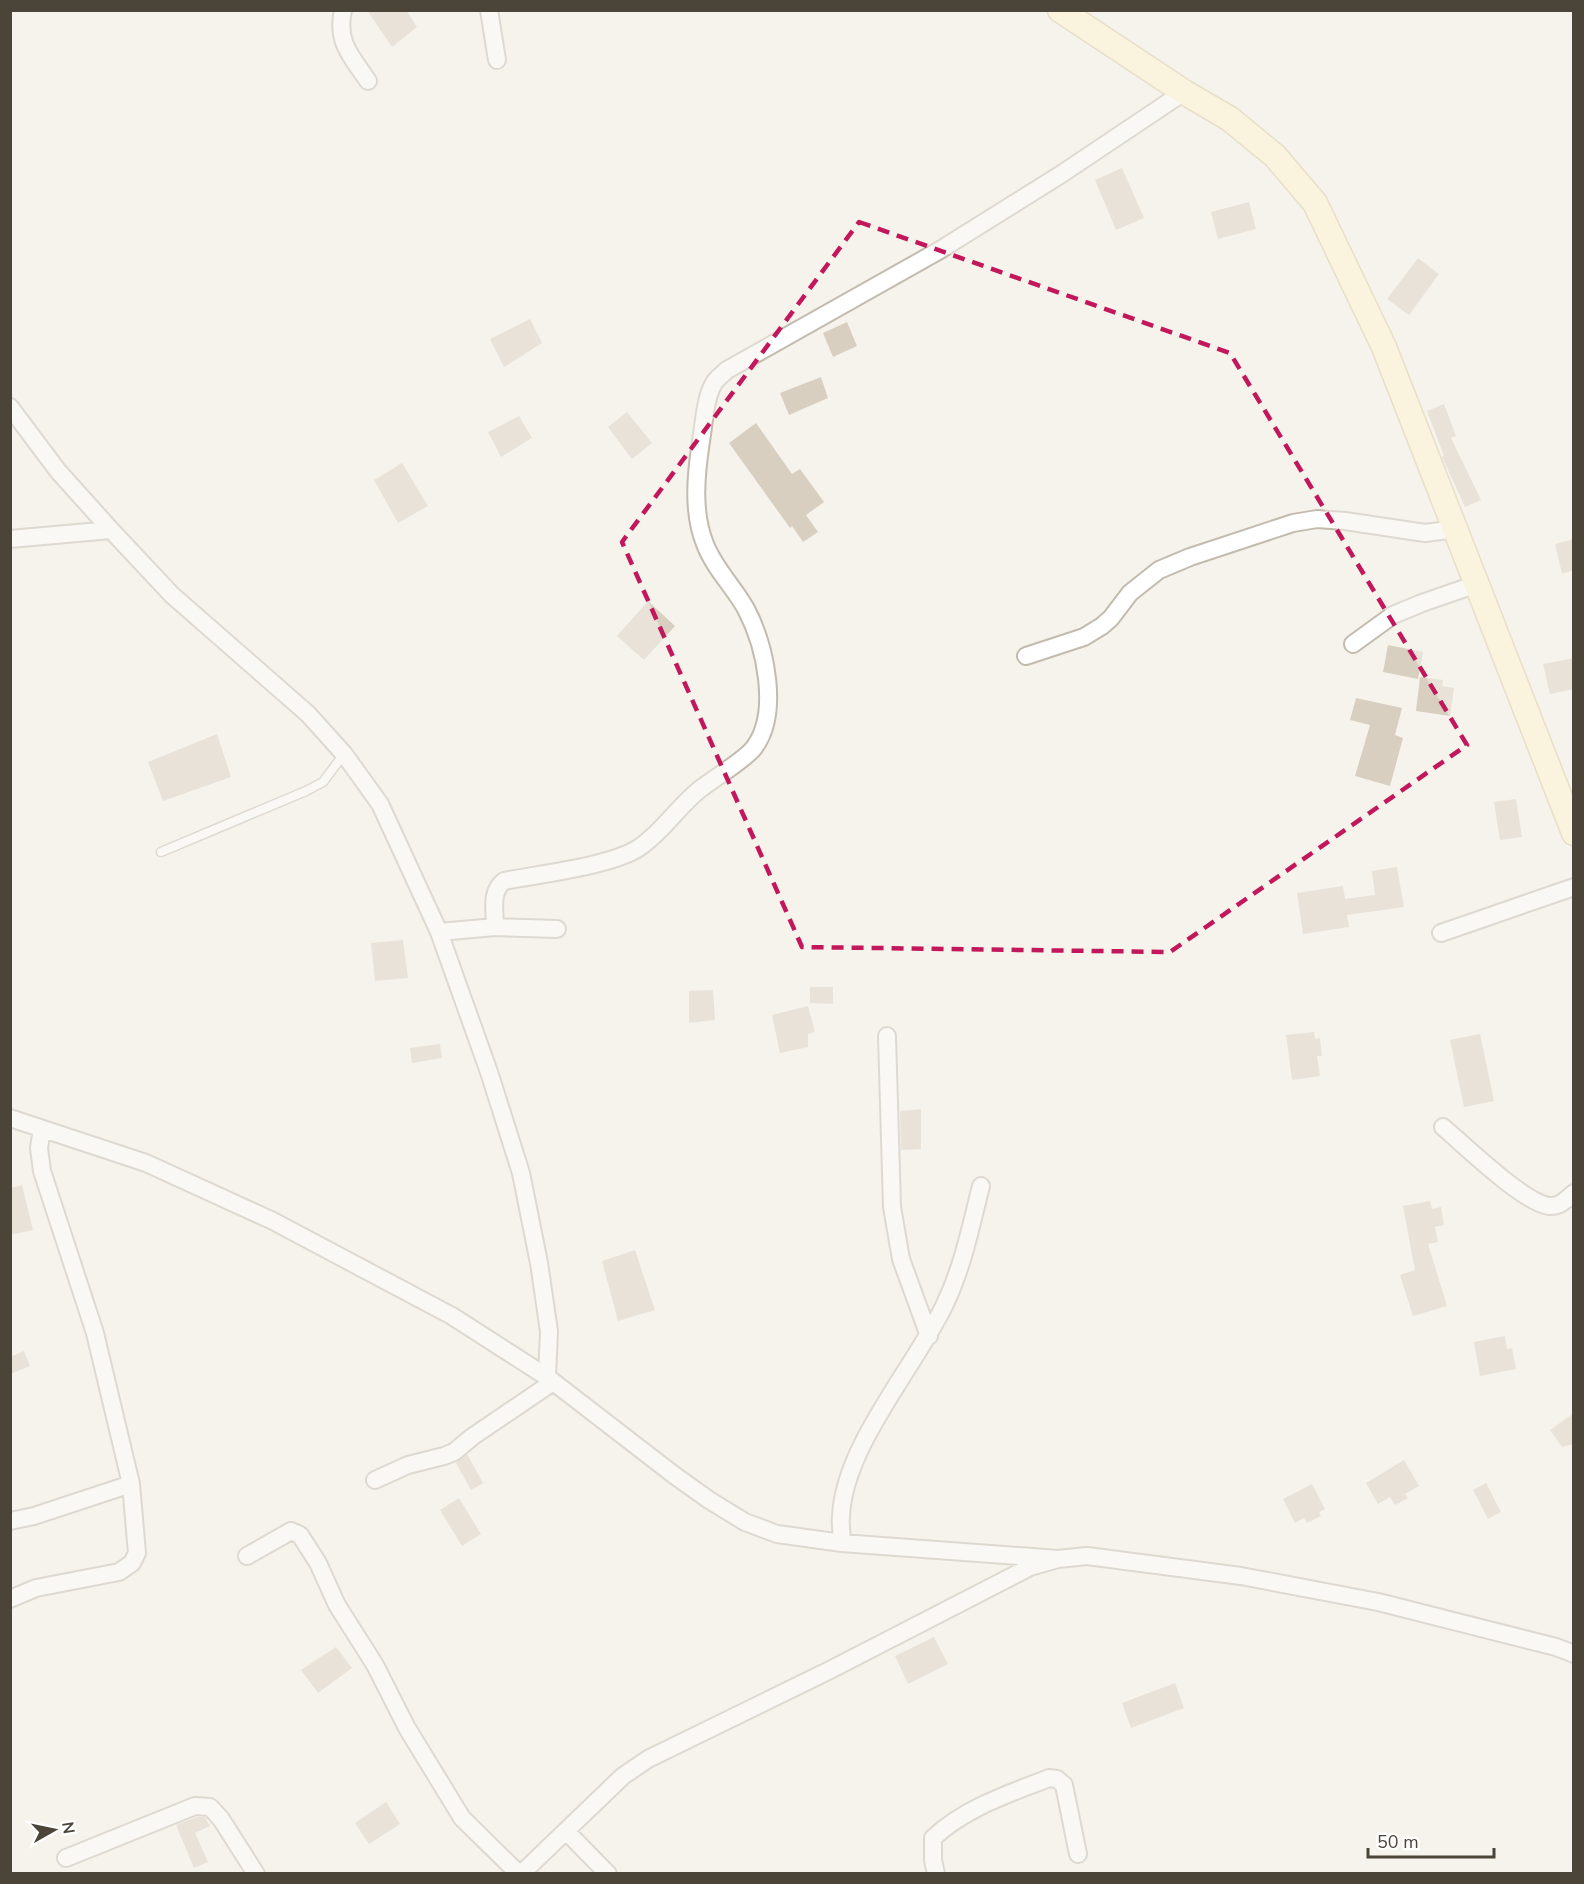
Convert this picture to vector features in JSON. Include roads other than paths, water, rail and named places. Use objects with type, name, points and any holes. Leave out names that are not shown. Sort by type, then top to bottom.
[{"type":"street","points":[[343,10],[340,26],[344,45],[368,81]]},
{"type":"street","points":[[489,10],[497,60]]},
{"type":"street","points":[[1065,12],[1184,92],[1230,119],[1275,156],[1315,203],[1384,347],[1574,833]]},
{"type":"street","points":[[495,927],[494,894],[504,881],[617,858],[638,848],[661,830],[694,794],[753,749],[763,730],[768,699],[766,672],[760,643],[746,609],[705,544],[698,512],[696,476],[707,407],[714,384],[727,370],[940,250],[1060,175],[1184,92]]},
{"type":"street","points":[[10,407],[58,471],[111,530],[172,595],[308,714],[344,754],[380,804],[439,932],[489,1072],[521,1173],[539,1263],[549,1331],[550,1379]]},
{"type":"street","points":[[1026,656],[1084,637],[1102,626],[1130,593],[1159,570],[1190,556],[1293,523],[1317,519],[1345,521],[1425,533],[1456,529]]},
{"type":"street","points":[[10,539],[111,530]]},
{"type":"street","points":[[1353,644],[1393,615],[1477,584]]},
{"type":"street","points":[[1442,933],[1574,887]]},
{"type":"street","points":[[439,932],[495,927],[557,929]]},
{"type":"street","points":[[887,1036],[892,1207],[901,1258],[929,1336]]},
{"type":"street","points":[[10,1118],[146,1164],[273,1221],[452,1316],[550,1379],[674,1475],[745,1522],[777,1534],[842,1543],[1058,1559]]},
{"type":"street","points":[[1443,1127],[1496,1174],[1537,1202],[1551,1206],[1563,1203],[1574,1193]]},
{"type":"street","points":[[10,1599],[36,1588],[119,1572],[132,1563],[137,1554],[131,1484],[94,1333],[42,1171],[39,1148],[42,1129]]},
{"type":"street","points":[[842,1543],[841,1516],[844,1494],[858,1452],[929,1336],[962,1266],[981,1186]]},
{"type":"street","points":[[375,1480],[408,1465],[454,1452],[550,1379]]},
{"type":"street","points":[[10,1521],[34,1516],[131,1484]]},
{"type":"street","points":[[246,1556],[291,1531],[300,1535],[318,1563],[337,1605],[375,1665],[407,1728],[462,1818],[520,1874],[623,1776],[648,1759],[830,1670],[1030,1567],[1058,1559],[1087,1556],[1264,1580],[1378,1602],[1556,1647],[1574,1654]]},
{"type":"street","points":[[936,1874],[933,1860],[933,1838],[950,1823],[984,1805],[1048,1778],[1058,1779],[1064,1785],[1078,1854]]},
{"type":"street","points":[[66,1858],[195,1806],[210,1807],[221,1819],[256,1874]]},
{"type":"street","points":[[566,1831],[608,1874]]},
{"type":"lane","points":[[161,852],[323,782],[344,754]]}]
